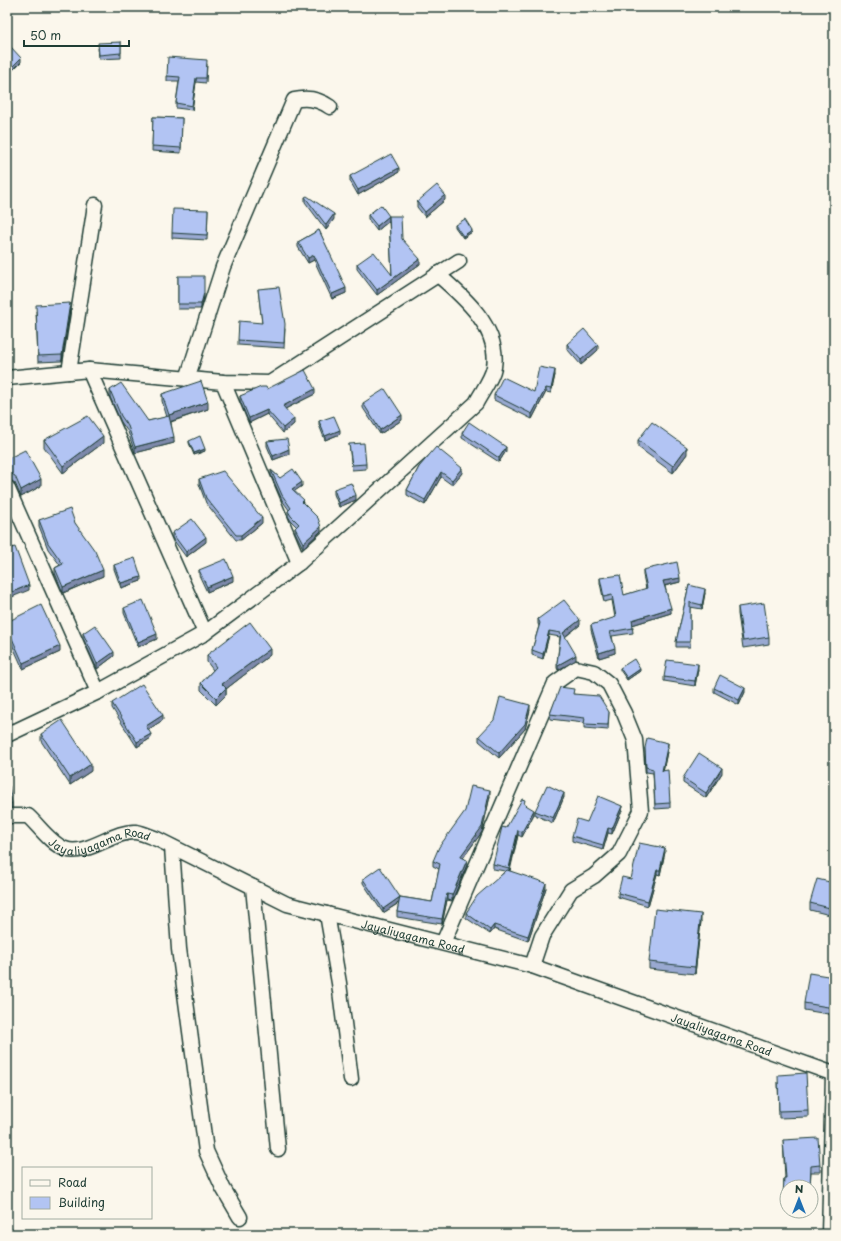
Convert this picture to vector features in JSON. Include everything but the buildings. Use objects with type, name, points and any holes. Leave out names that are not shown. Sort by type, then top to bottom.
[{"type":"street","points":[[187,379],[223,266],[294,100],[304,98],[322,101],[330,107]]},
{"type":"street","points":[[70,372],[95,205]]},
{"type":"street","points":[[7,378],[89,370],[223,382],[270,383],[459,261]]},
{"type":"street","points":[[7,735],[98,692],[205,633],[299,563],[476,403],[493,369],[495,356],[489,331],[466,299],[437,274]]},
{"type":"street","points":[[89,370],[205,633]]},
{"type":"street","points":[[223,382],[299,563]]},
{"type":"street","points":[[7,487],[98,692]]},
{"type":"street","points":[[443,943],[555,683],[576,668],[594,672],[609,684],[624,713],[635,740],[641,811],[619,854],[594,876],[571,890],[542,936],[532,966]]},
{"type":"street","name":"Jayaliyagama Road","points":[[7,816],[28,816],[56,844],[66,850],[82,849],[118,836],[136,832],[172,847],[287,904],[532,966],[833,1074]]},
{"type":"street","points":[[172,847],[179,949],[206,1151],[222,1188],[240,1217]]},
{"type":"street","points":[[253,887],[278,1149]]},
{"type":"street","points":[[327,914],[339,983],[351,1079]]},
{"type":"street","points":[[829,1234],[832,1179],[833,1074]]}]
